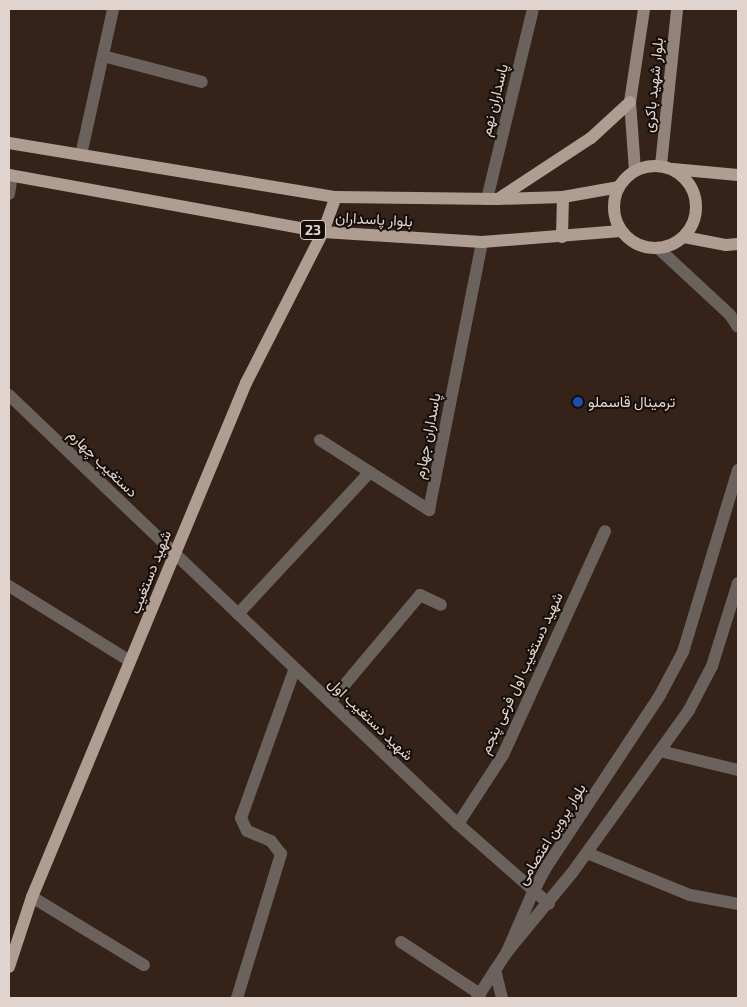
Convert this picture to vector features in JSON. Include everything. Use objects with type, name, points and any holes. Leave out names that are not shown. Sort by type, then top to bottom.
[{"type":"main road","name":"بلوار شهید باکری","points":[[635,170],[630,102],[644,9]]},
{"type":"main road","name":"بلوار شهید باکری","points":[[667,167],[677,9]]},
{"type":"main road","points":[[492,199],[592,138],[630,102]]},
{"type":"main road","name":"بلوار پاسداران","points":[[9,143],[336,197],[492,199],[563,196],[619,187]]},
{"type":"main road","points":[[667,167],[692,187],[696,199],[696,213],[692,225],[684,237],[672,245],[658,248],[644,247],[631,241],[621,231],[615,218],[614,204],[619,187],[625,178],[635,170],[648,166],[667,167],[738,175]]},
{"type":"main road","name":"بلوار پاسداران","points":[[10,176],[324,232],[482,242],[621,231]]},
{"type":"main road","points":[[562,237],[563,196]]},
{"type":"main road","name":"شهید دستغیب","points":[[9,967],[32,897],[246,383],[324,232],[336,197]]},
{"type":"main road","points":[[684,237],[726,245],[738,244]]},
{"type":"street","points":[[81,155],[113,9]]},
{"type":"street","name":"پاسداران نهم","points":[[492,199],[533,9]]},
{"type":"street","points":[[103,56],[202,82]]},
{"type":"street","points":[[9,194],[10,176]]},
{"type":"street","name":"پاسداران جهارم","points":[[320,440],[429,510],[482,242]]},
{"type":"street","points":[[658,248],[730,315],[738,327]]},
{"type":"street","name":"دستغیب چهارم","points":[[9,395],[175,554]]},
{"type":"street","name":"بلوار پروین اعتصامی","points":[[507,952],[533,892],[660,695],[683,652],[738,470]]},
{"type":"street","points":[[238,614],[370,472]]},
{"type":"street","name":"شهید دستغیب اول فرعی پنجم","points":[[458,824],[503,755],[604,531]]},
{"type":"street","name":"شهید دستغیب اول","points":[[175,554],[458,824],[548,904]]},
{"type":"street","points":[[402,942],[478,996],[507,952],[548,904],[689,710],[712,666],[738,583]]},
{"type":"street","points":[[9,586],[130,661]]},
{"type":"street","points":[[330,702],[420,595],[441,605]]},
{"type":"street","points":[[237,998],[281,854],[271,841],[246,831],[241,818],[295,668]]},
{"type":"street","points":[[660,750],[738,770]]},
{"type":"street","points":[[586,852],[690,895],[738,904]]},
{"type":"street","points":[[32,897],[144,965]]},
{"type":"street","points":[[496,970],[502,998]]},
{"type":"place","name":"ترمینال قاسملو","points":[[578,402]]}]
